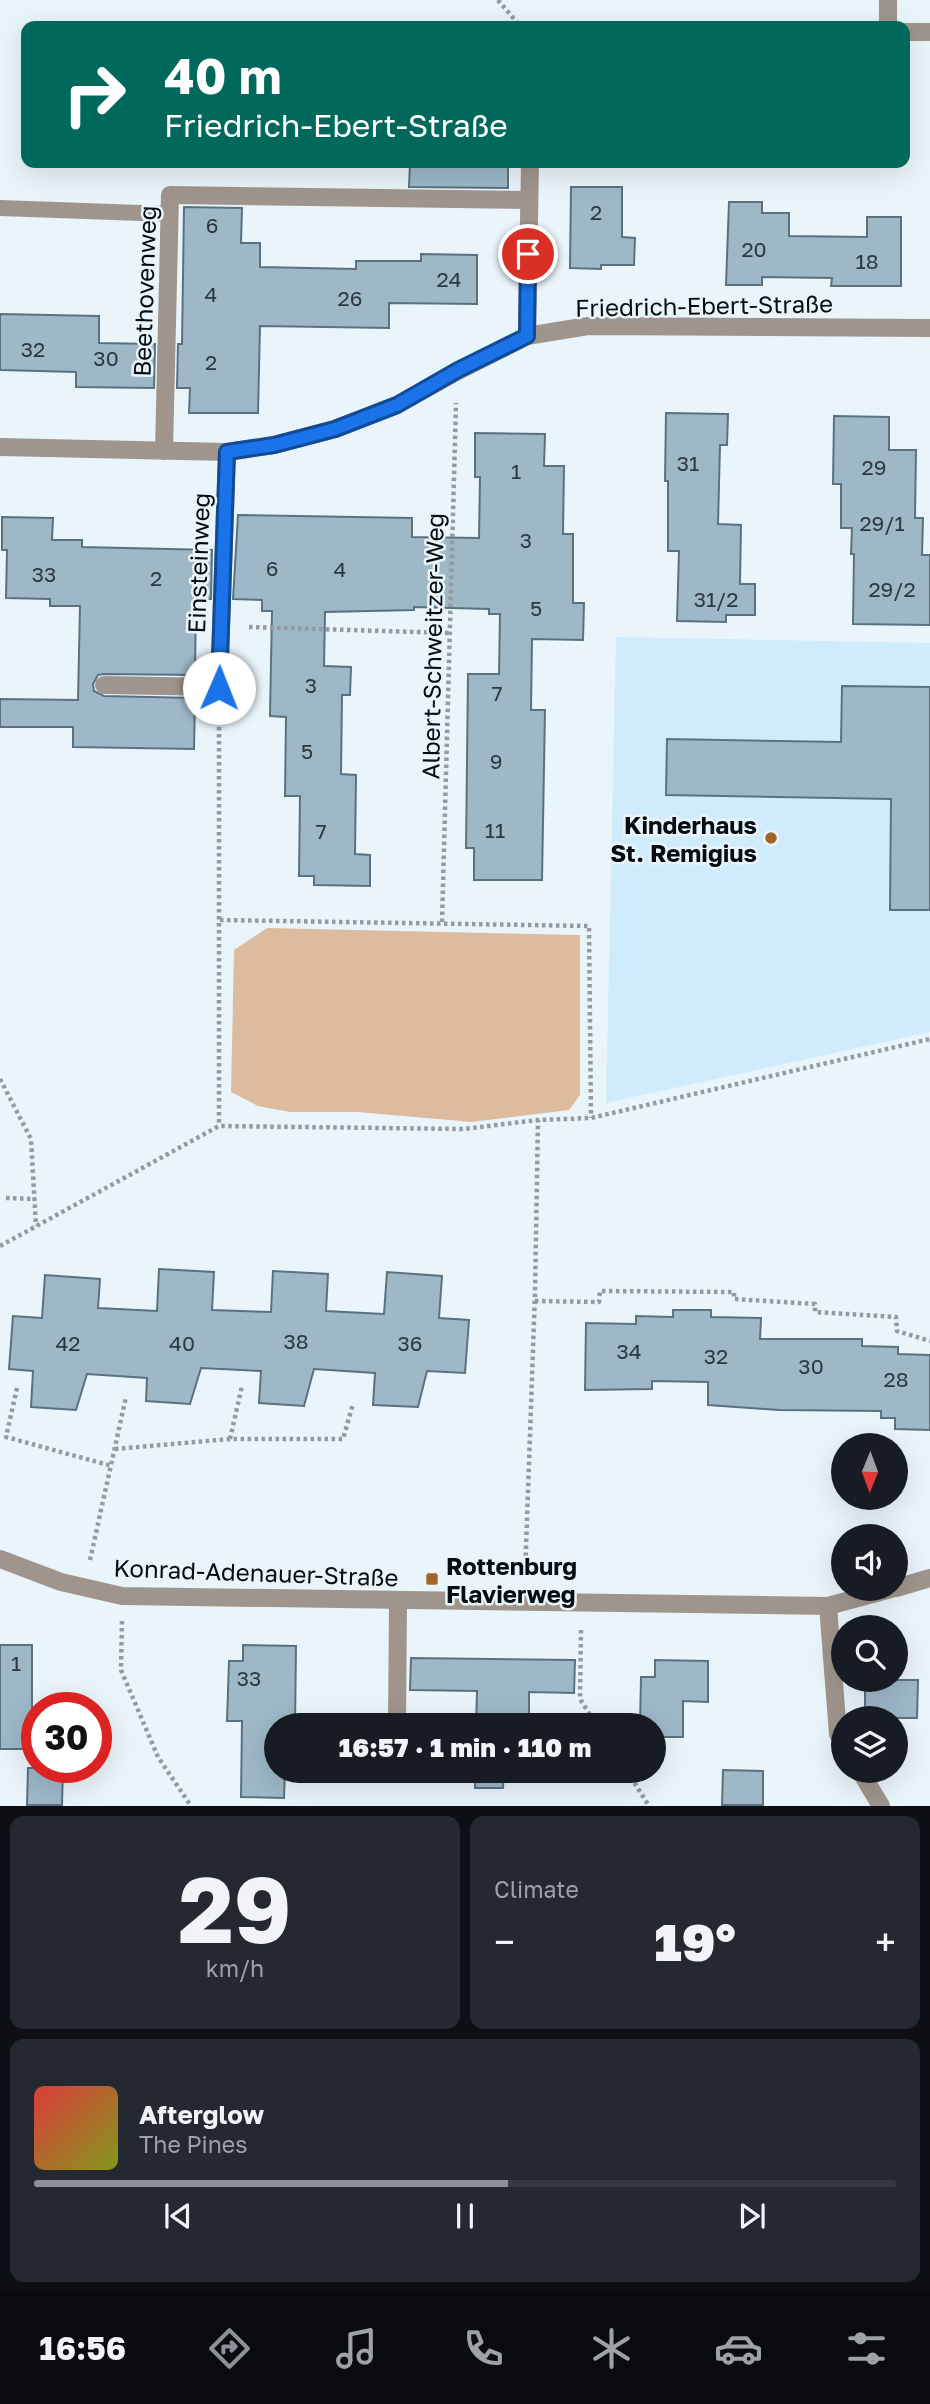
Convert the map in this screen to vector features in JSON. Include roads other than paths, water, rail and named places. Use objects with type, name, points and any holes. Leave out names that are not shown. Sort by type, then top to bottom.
[{"type":"street","points":[[888,0],[888,21]]},
{"type":"street","points":[[910,33],[930,32]]},
{"type":"street","points":[[527,336],[530,168]]},
{"type":"street","name":"Beethovenweg","points":[[164,451],[170,195],[529,200]]},
{"type":"street","name":"Friedrich-Ebert-Straße","points":[[0,447],[227,452],[274,445],[335,429],[397,405],[458,370],[527,336],[588,327],[930,328]]},
{"type":"street","name":"Einsteinweg","points":[[104,685],[219,688],[227,452]]},
{"type":"street","name":"Konrad-Adenauer-Straße","points":[[0,1559],[61,1582],[122,1596],[828,1606],[847,1601]]},
{"type":"street","points":[[908,1584],[930,1578]]},
{"type":"street","points":[[397,1713],[398,1602]]},
{"type":"street","points":[[828,1606],[836,1706]]},
{"type":"street","points":[[867,1783],[881,1805]]},
{"type":"lane","points":[[0,208],[170,214]]},
{"type":"place","name":"Kinderhaus St. Remigius","points":[[771,838]]},
{"type":"place","name":"Rottenburg Flavierweg","points":[[432,1579]]}]
